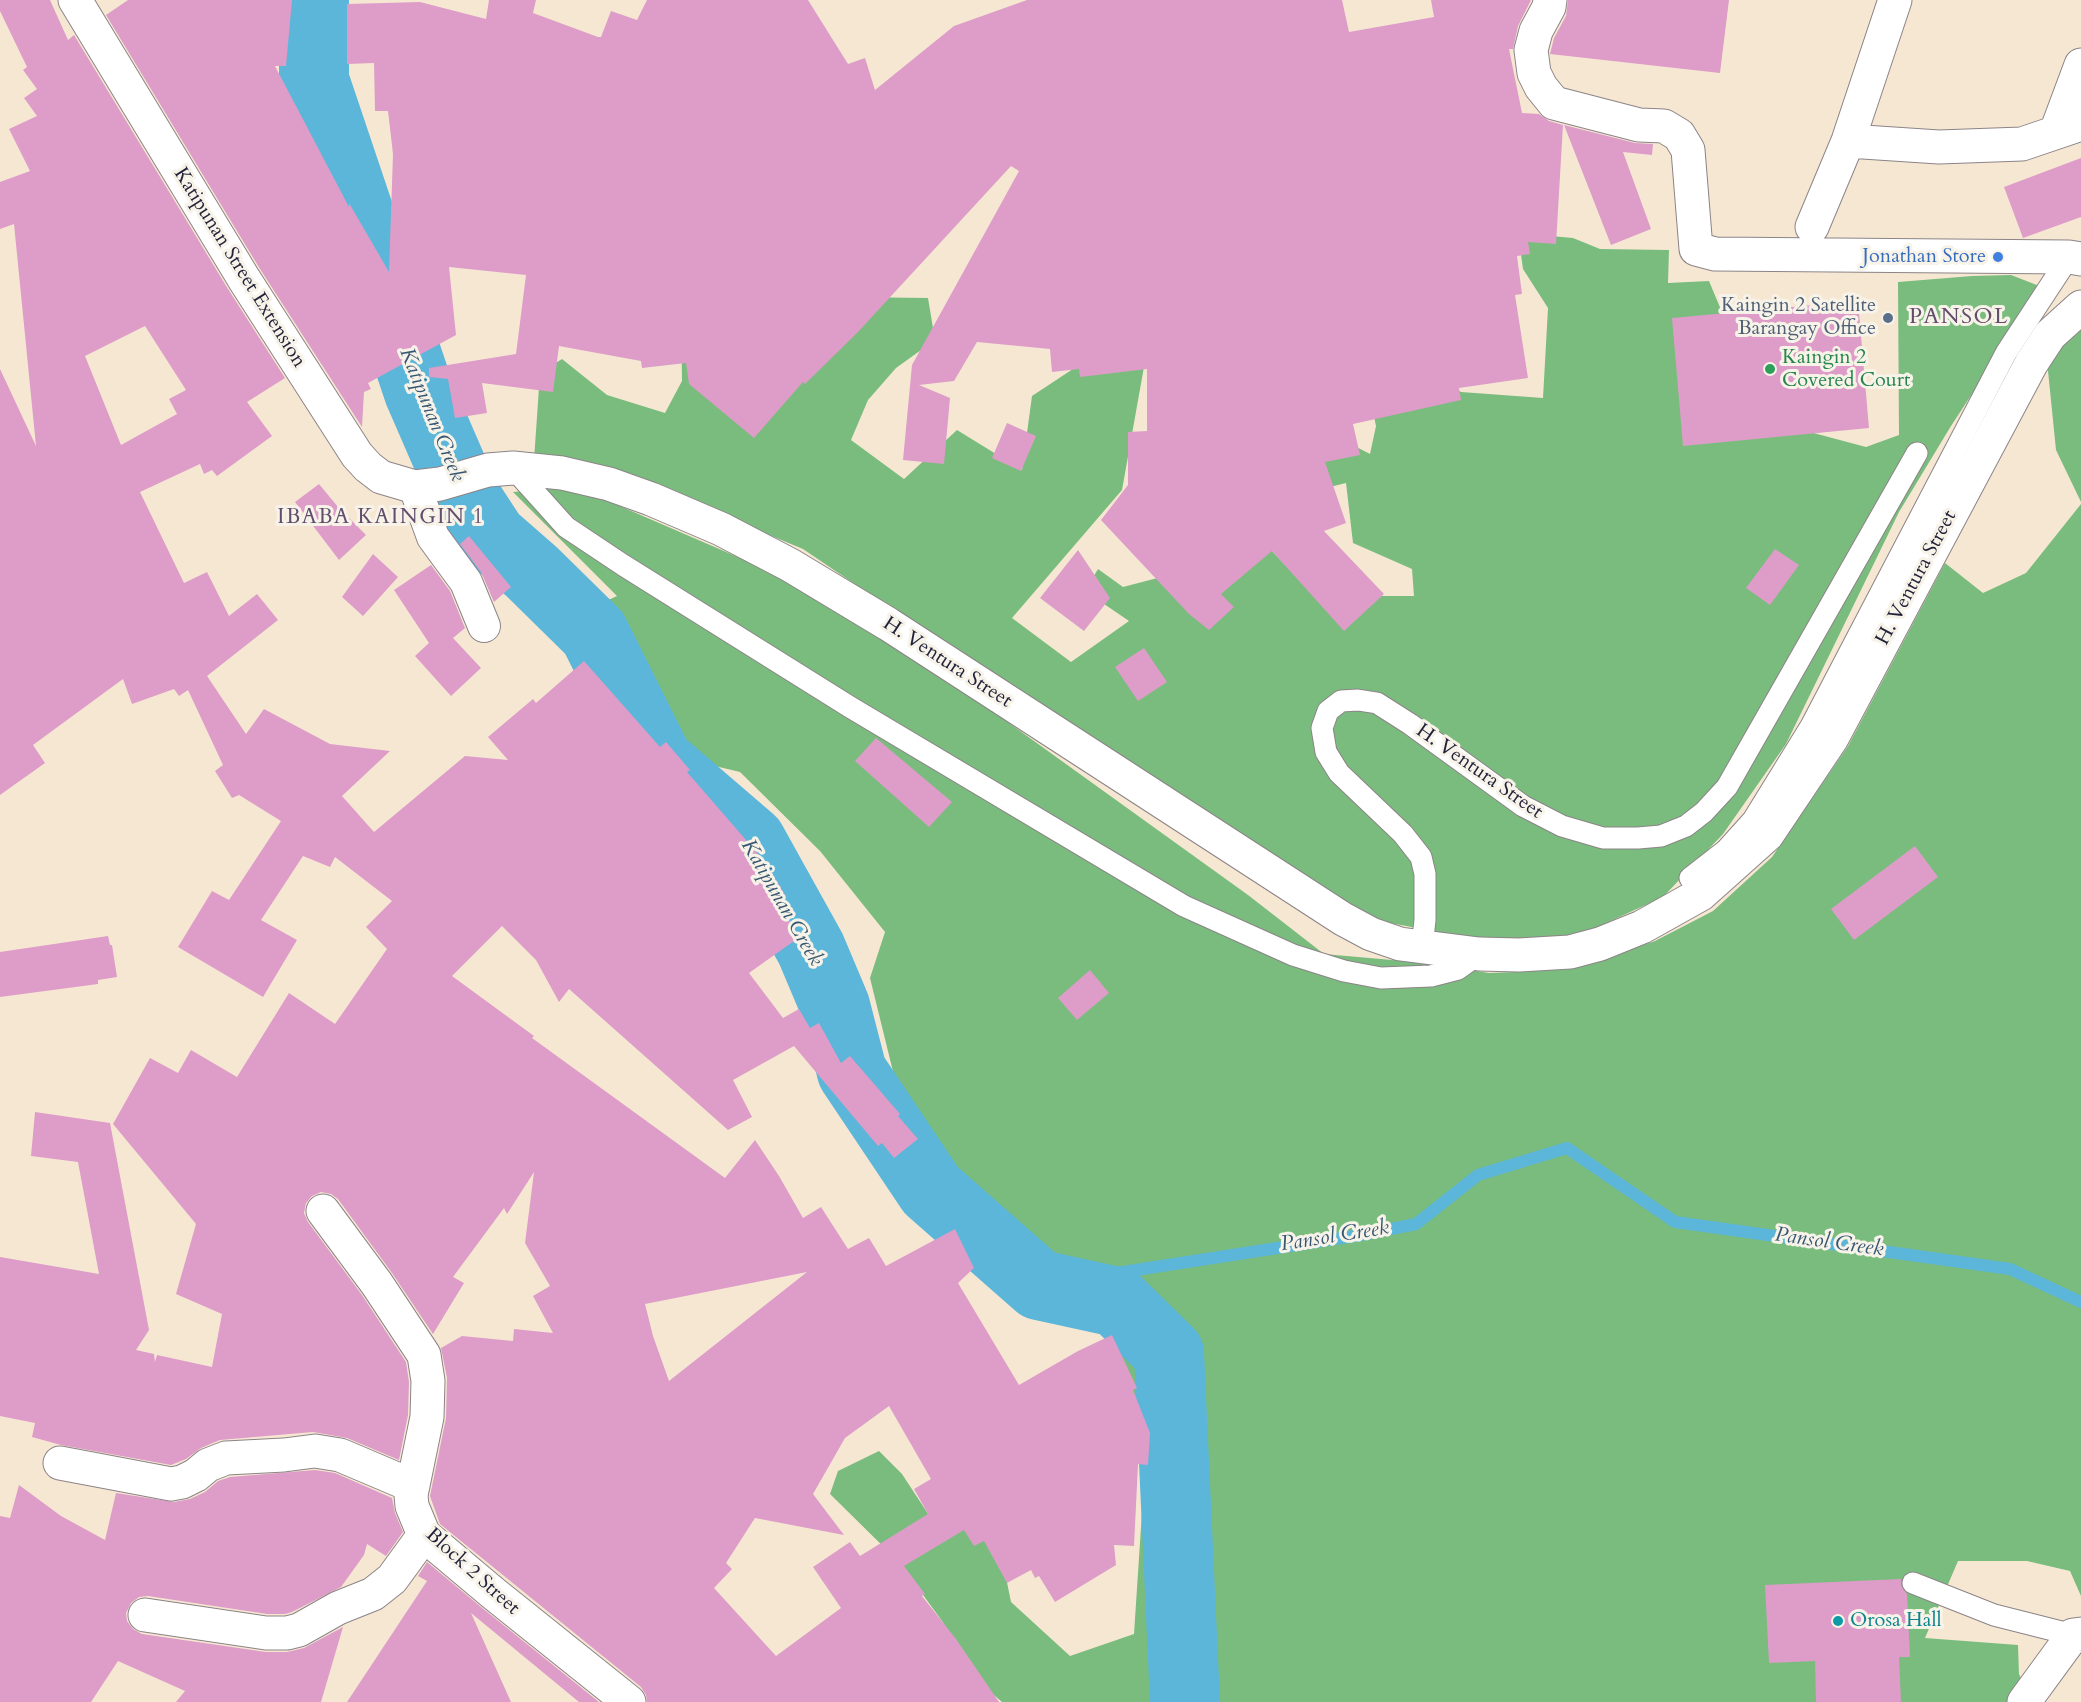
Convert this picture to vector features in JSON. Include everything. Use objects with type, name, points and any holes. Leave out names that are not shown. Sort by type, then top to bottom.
[{"type":"street","name":"Katipunan Street Extension","points":[[75,0],[244,279],[357,455],[381,477],[427,486]]},
{"type":"street","points":[[1550,0],[1536,30],[1531,50],[1534,73],[1541,87],[1554,103],[1639,125],[1664,126],[1679,135],[1688,150],[1696,249],[1715,254],[2075,258]]},
{"type":"street","points":[[1812,227],[1848,141],[1895,0]]},
{"type":"street","points":[[1848,141],[1951,147],[2022,144],[2068,128],[2081,65]]},
{"type":"street","name":"H. Ventura Street","points":[[427,486],[501,469],[562,473],[609,484],[630,492],[721,530],[790,565],[888,624],[1343,920],[1371,934],[1400,944],[1479,954],[1519,955],[1570,952],[1600,944],[1642,927],[1701,894],[1767,835],[1832,738],[2031,364],[2050,335],[2081,307]]},
{"type":"street","points":[[427,486],[433,537],[466,582],[484,626]]},
{"type":"street","name":"Block 2 Street","points":[[323,1211],[377,1284],[424,1355],[428,1381],[427,1417],[413,1486],[412,1506],[424,1535],[629,1702]]},
{"type":"street","points":[[60,1463],[171,1484],[182,1482],[196,1475],[208,1464],[226,1458],[315,1451],[340,1455],[413,1486]]},
{"type":"street","points":[[145,1615],[266,1633],[287,1633],[299,1630],[338,1608],[373,1594],[392,1579],[424,1535]]},
{"type":"street","points":[[2024,1702],[2077,1634]]},
{"type":"lane","points":[[1690,878],[1726,850],[1753,820],[1782,774],[1811,726],[2001,360],[2075,258]]},
{"type":"lane","name":"H. Ventura Street","points":[[1422,947],[1425,920],[1425,874],[1421,857],[1403,834],[1339,773],[1326,752],[1322,728],[1328,711],[1341,701],[1358,700],[1377,703],[1410,724],[1523,806],[1562,826],[1603,838],[1638,838],[1661,836],[1686,826],[1704,812],[1727,787],[1917,453]]},
{"type":"lane","points":[[501,469],[566,527],[623,565],[850,707],[1184,906],[1293,955],[1344,971],[1381,978],[1431,976],[1458,969],[1479,954]]},
{"type":"lane","points":[[1913,1583],[1994,1615],[2077,1634]]},
{"type":"green space","points":[[1518,233],[1573,238],[1600,249],[1669,250],[1668,283],[1709,281],[1724,317],[1791,427],[1866,447],[1899,435],[1898,282],[2011,275],[2042,287],[1951,426],[1899,512],[1786,744],[1723,834],[1663,897],[1580,935],[1486,941],[1369,919],[1258,857],[803,549],[654,487],[534,460],[540,373],[562,359],[607,395],[665,413],[682,381],[681,313],[852,297],[928,298],[935,340],[896,368],[868,400],[851,440],[904,479],[957,430],[1022,470],[1032,396],[1091,357],[1147,350],[1122,490],[1012,618],[1071,662],[1129,621],[1085,591],[1098,569],[1123,587],[1169,575],[1253,531],[1343,626],[1379,596],[1414,596],[1412,569],[1353,543],[1346,483],[1285,498],[1343,440],[1370,454],[1376,426],[1369,392],[1428,372],[1461,392],[1543,398],[1548,308],[1523,269]]},
{"type":"green space","points":[[2081,325],[2081,502],[2056,450],[2046,351]]},
{"type":"green space","points":[[556,488],[592,494],[791,580],[927,664],[1248,895],[1324,954],[1426,963],[1489,973],[1515,972],[1604,958],[1655,941],[1713,911],[1772,857],[1848,746],[1945,563],[1983,593],[2026,573],[2081,504],[2081,1596],[2070,1571],[2027,1561],[1958,1561],[1925,1638],[2018,1645],[2019,1674],[2032,1702],[1002,1702],[981,1684],[942,1621],[899,1562],[830,1494],[838,1471],[879,1451],[902,1474],[938,1529],[974,1509],[1001,1553],[1011,1602],[1070,1656],[1134,1634],[1145,1466],[1109,1382],[1107,1337],[1041,1305],[900,1100],[870,978],[885,932],[820,851],[740,772],[673,756],[593,607],[617,596],[513,492]]},
{"type":"building","points":[[0,0],[50,0],[68,40],[74,35],[228,289],[285,378],[247,402],[272,436],[217,476],[212,470],[204,474],[200,464],[140,492],[184,583],[207,572],[229,616],[257,594],[278,620],[207,676],[246,734],[264,709],[330,744],[390,751],[342,796],[374,832],[465,756],[508,760],[488,737],[533,699],[536,703],[584,661],[660,747],[666,742],[690,770],[687,772],[766,863],[785,895],[794,941],[749,973],[783,1018],[799,1009],[810,1028],[819,1023],[841,1063],[850,1056],[900,1114],[898,1116],[918,1139],[894,1158],[882,1143],[878,1146],[794,1046],[733,1080],[752,1117],[728,1130],[569,989],[559,1002],[536,960],[502,926],[452,976],[534,1036],[532,1038],[725,1178],[755,1140],[803,1218],[821,1207],[848,1249],[869,1238],[886,1266],[955,1229],[974,1268],[958,1283],[1019,1385],[1078,1351],[1112,1335],[1137,1388],[1133,1390],[1150,1433],[1148,1465],[1138,1464],[1134,1546],[1114,1545],[1116,1565],[1055,1602],[1039,1576],[1035,1578],[1031,1570],[1007,1583],[984,1541],[974,1546],[964,1530],[904,1566],[925,1594],[922,1596],[956,1639],[999,1702],[647,1702],[641,1687],[440,1524],[430,1496],[446,1418],[447,1378],[441,1348],[462,1336],[513,1341],[514,1329],[553,1333],[533,1296],[550,1286],[525,1243],[534,1172],[507,1214],[504,1208],[453,1277],[464,1283],[433,1334],[338,1199],[331,1194],[321,1192],[312,1196],[306,1203],[304,1213],[308,1222],[362,1295],[406,1362],[409,1382],[408,1415],[399,1460],[347,1438],[313,1432],[220,1440],[171,1465],[61,1445],[32,1437],[35,1423],[0,1416],[0,1257],[99,1274],[78,1162],[31,1156],[35,1112],[110,1123],[149,1330],[136,1350],[154,1354],[155,1362],[157,1355],[212,1367],[222,1314],[176,1294],[196,1224],[113,1124],[150,1058],[178,1073],[191,1050],[237,1077],[289,993],[335,1024],[387,949],[366,927],[392,901],[335,857],[330,867],[303,856],[261,920],[297,940],[263,997],[178,947],[212,891],[229,900],[281,821],[239,795],[232,798],[215,771],[223,765],[188,690],[179,696],[174,689],[132,704],[123,679],[33,745],[45,763],[0,795],[0,369],[36,446],[14,224],[0,229],[0,182],[30,171],[9,129],[37,116],[24,98],[37,89],[23,70],[27,67],[0,11]],"holes":[[[145,326],[186,390],[169,399],[177,414],[121,445],[85,356]],[[807,1272],[669,1381],[653,1336],[645,1304]],[[889,1406],[931,1479],[914,1489],[928,1514],[860,1556],[850,1542],[813,1567],[841,1608],[776,1656],[714,1588],[732,1569],[726,1563],[755,1518],[844,1535],[813,1494],[845,1438]]]},
{"type":"building","points":[[128,0],[292,0],[286,66],[275,66],[349,207],[349,203],[389,272],[393,154],[388,111],[375,111],[374,63],[347,64],[347,4],[420,2],[486,19],[489,0],[536,0],[533,13],[601,37],[611,11],[637,20],[647,0],[808,0],[848,64],[865,58],[875,90],[954,26],[1027,0],[1342,0],[1349,32],[1434,17],[1431,0],[1531,0],[1518,26],[1513,49],[1509,49],[1522,113],[1539,114],[1549,121],[1563,125],[1556,244],[1528,242],[1530,254],[1517,256],[1522,294],[1515,295],[1528,378],[1459,388],[1461,400],[1353,424],[1360,455],[1325,462],[1346,523],[1324,531],[1384,594],[1344,631],[1272,551],[1221,594],[1234,607],[1209,630],[1189,614],[1101,520],[1128,485],[1128,432],[1147,431],[1147,369],[1080,377],[1079,369],[1052,372],[1050,349],[977,342],[954,381],[919,385],[950,398],[944,464],[903,460],[912,365],[1019,171],[1011,166],[858,332],[805,384],[803,382],[754,438],[689,384],[686,363],[642,368],[641,361],[559,346],[553,392],[482,383],[487,413],[455,418],[448,379],[429,377],[429,368],[516,354],[526,275],[449,267],[456,335],[368,383],[371,389],[364,392],[362,427],[260,269],[106,15]]},
{"type":"building","points":[[1568,0],[1729,0],[1720,73],[1550,54],[1554,38],[1566,16]]},
{"type":"building","points":[[1564,125],[1635,143],[1653,144],[1652,155],[1623,152],[1651,229],[1611,245]]},
{"type":"building","points":[[2081,158],[2081,217],[2023,238],[2004,187]]},
{"type":"building","name":"Kaingin 2 Covered Court","points":[[1858,301],[1869,428],[1683,446],[1672,318]]},
{"type":"building","points":[[1007,423],[1036,436],[1021,471],[992,458]]},
{"type":"building","points":[[319,484],[366,535],[339,560],[295,502]]},
{"type":"building","points":[[469,536],[511,587],[494,602],[481,572],[460,544]]},
{"type":"building","points":[[1775,549],[1799,565],[1770,605],[1746,588]]},
{"type":"building","points":[[1078,550],[1110,598],[1084,631],[1040,598]]},
{"type":"building","points":[[373,554],[398,577],[363,616],[342,597]]},
{"type":"building","points":[[431,565],[450,591],[465,628],[453,638],[481,668],[451,696],[415,656],[429,643],[394,590]]},
{"type":"building","points":[[1144,648],[1167,682],[1138,701],[1115,667]]},
{"type":"building","points":[[876,738],[952,802],[929,827],[855,761]]},
{"type":"building","points":[[1915,846],[1938,877],[1854,940],[1831,909]]},
{"type":"building","points":[[108,936],[110,945],[112,945],[117,977],[98,980],[98,984],[0,997],[0,952]]},
{"type":"building","points":[[1090,970],[1109,993],[1077,1020],[1058,998]]},
{"type":"building","points":[[315,1470],[335,1473],[392,1498],[403,1532],[386,1556],[367,1544],[364,1555],[341,1587],[285,1614],[267,1614],[148,1596],[139,1597],[131,1603],[126,1613],[127,1621],[133,1629],[142,1634],[266,1652],[287,1652],[304,1648],[343,1627],[321,1702],[176,1702],[185,1691],[118,1661],[91,1702],[0,1702],[0,1516],[10,1518],[19,1485],[61,1516],[105,1540],[116,1493],[174,1502],[190,1499],[205,1492],[218,1481],[230,1477]]},
{"type":"building","points":[[427,1562],[599,1702],[579,1702],[471,1613],[511,1702],[347,1702],[427,1581],[418,1576]]},
{"type":"building","name":"Orosa Hall","points":[[1901,1579],[1901,1585],[1907,1594],[1910,1657],[1899,1657],[1901,1702],[1816,1702],[1815,1661],[1769,1663],[1765,1585]]},
{"type":"waterway","name":"Katipunan Creek","points":[[314,0],[314,80],[419,392],[462,491],[492,537],[532,572],[594,633],[658,761],[751,841],[811,949],[835,1006],[852,1072],[931,1190],[1039,1285],[1117,1302],[1169,1353],[1185,1702]]},
{"type":"waterway","name":"Pansol Creek","points":[[1039,1285],[1361,1235],[1416,1224],[1478,1175],[1567,1148],[1675,1222],[2010,1269],[2081,1302]]},
{"type":"place","name":"Jonathan Store","points":[[1998,257]]},
{"type":"place","name":"Kaingin 2 Satellite Barangay Office","points":[[1888,318]]},
{"type":"place","name":"Kaingin 2 Covered Court","points":[[1770,369]]},
{"type":"place","name":"Orosa Hall","points":[[1838,1621]]},
{"type":"district","name":"PANSOL","points":[[1959,318]]},
{"type":"district","name":"IBABA KAINGIN 1","points":[[381,518]]}]
